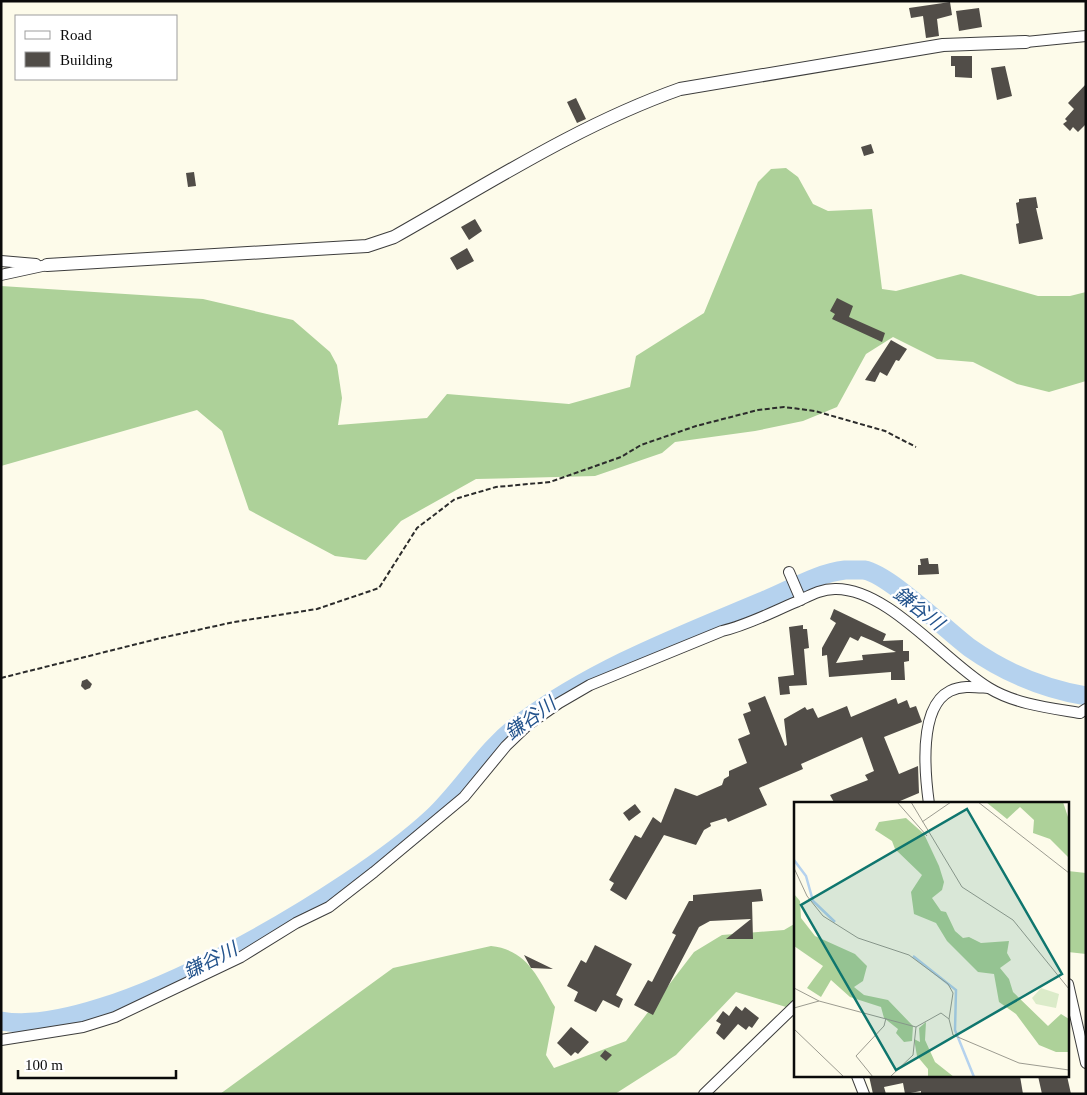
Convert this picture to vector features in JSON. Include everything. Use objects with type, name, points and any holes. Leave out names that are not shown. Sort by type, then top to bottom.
[{"type":"street","points":[[1,261],[47,265],[367,246],[394,237],[551,147],[645,101],[680,89],[943,45],[1026,42],[1086,36]]},
{"type":"street","points":[[1,275],[47,265]]},
{"type":"street","points":[[789,572],[801,600]]},
{"type":"street","points":[[1,1040],[57,1032],[107,1019],[241,957],[296,924],[329,907],[374,872],[464,797],[506,746],[529,724],[559,703],[590,685],[722,631],[742,626],[801,600],[812,593],[834,588],[846,589],[869,596],[882,602],[989,688],[1019,701],[1083,711]]},
{"type":"street","points":[[929,802],[925,760],[926,738],[934,711],[940,700],[949,692],[970,687],[989,688]]},
{"type":"street","points":[[1070,993],[1086,1063]]},
{"type":"street","points":[[704,1094],[794,1007]]},
{"type":"street","points":[[858,1078],[864,1094]]},
{"type":"path","points":[[1,678],[161,638],[234,622],[317,609],[379,588],[417,528],[455,499],[496,487],[550,482],[621,457],[650,442],[696,426],[758,410],[784,407],[815,411],[885,431],[916,447]]},
{"type":"green space","points":[[786,168],[798,177],[813,204],[828,211],[872,209],[882,289],[896,291],[961,274],[1038,296],[1070,296],[1086,292],[1086,381],[1049,392],[1017,384],[973,362],[937,359],[893,337],[866,354],[837,407],[803,421],[755,431],[675,442],[662,453],[595,476],[476,479],[401,521],[366,560],[335,556],[249,510],[222,431],[197,410],[1,466],[1,286],[203,299],[293,320],[330,352],[337,365],[342,398],[338,425],[427,418],[447,394],[569,404],[630,387],[636,356],[704,313],[758,182],[771,169]]},
{"type":"green space","points":[[1070,871],[1086,873],[1086,954],[1070,952]]},
{"type":"green space","points":[[794,924],[794,1009],[736,992],[676,1055],[615,1094],[220,1094],[393,968],[491,946],[514,953],[523,959],[537,976],[555,1007],[546,1055],[554,1068],[626,1041],[694,952],[722,935],[784,930]]},
{"type":"building","points":[[950,2],[952,15],[937,19],[939,36],[926,38],[923,16],[911,18],[909,8]]},
{"type":"building","points":[[979,8],[982,27],[959,31],[956,11]]},
{"type":"building","points":[[951,56],[972,56],[972,78],[955,77],[955,66],[951,66]]},
{"type":"building","points":[[1005,66],[1012,96],[997,100],[991,68]]},
{"type":"building","points":[[1086,84],[1086,124],[1078,132],[1073,127],[1070,131],[1063,124],[1074,109],[1068,103]]},
{"type":"building","points":[[576,98],[586,119],[577,123],[567,102]]},
{"type":"building","points":[[871,144],[874,153],[864,156],[861,147]]},
{"type":"building","points":[[194,172],[196,186],[188,187],[186,173]]},
{"type":"building","points":[[1036,197],[1038,208],[1036,208],[1043,239],[1019,244],[1016,224],[1019,223],[1016,203],[1019,202],[1019,199]]},
{"type":"building","points":[[475,219],[482,231],[469,240],[461,227]]},
{"type":"building","points":[[467,248],[474,261],[457,270],[450,258]]},
{"type":"building","points":[[837,298],[853,306],[849,317],[885,333],[882,342],[832,319],[835,314],[830,311]]},
{"type":"building","points":[[891,340],[907,349],[899,361],[896,360],[887,376],[880,372],[875,382],[865,380]]},
{"type":"building","points":[[928,558],[929,564],[938,564],[939,574],[918,575],[918,565],[921,565],[920,559]]},
{"type":"building","points":[[834,609],[886,634],[883,641],[903,640],[903,651],[909,651],[909,661],[904,662],[905,680],[891,680],[891,672],[829,677],[827,655],[822,656],[822,648],[836,623],[830,619]],"holes":[[[861,636],[896,652],[862,655],[863,660],[836,663],[850,637],[858,641]]]},
{"type":"building","points":[[803,625],[803,629],[807,629],[809,648],[804,649],[807,685],[789,686],[790,694],[780,695],[778,677],[794,675],[789,627]]},
{"type":"building","points":[[87,679],[92,684],[90,688],[85,690],[81,686],[82,681]]},
{"type":"building","points":[[765,696],[785,746],[787,745],[784,719],[805,707],[807,710],[813,708],[818,718],[847,706],[851,717],[896,698],[898,704],[907,700],[910,708],[916,706],[922,722],[884,737],[899,774],[918,766],[919,793],[898,802],[834,802],[830,795],[868,780],[865,775],[874,771],[862,737],[801,764],[803,769],[759,788],[767,805],[728,822],[726,818],[710,823],[711,826],[704,830],[696,845],[664,835],[626,900],[610,890],[614,883],[609,880],[635,835],[641,838],[653,817],[661,823],[675,788],[697,796],[722,785],[724,779],[729,776],[729,771],[747,763],[738,739],[750,734],[743,714],[751,711],[748,703]]},
{"type":"building","points":[[635,804],[641,812],[629,821],[623,813]]},
{"type":"building","points":[[761,889],[763,901],[752,902],[753,939],[726,939],[751,919],[710,921],[699,927],[653,1015],[634,1005],[648,980],[652,982],[676,935],[672,933],[689,901],[693,901],[693,895]]},
{"type":"building","points":[[595,945],[632,964],[616,995],[623,999],[619,1008],[603,1000],[596,1012],[574,1001],[578,992],[567,986],[581,960],[586,963]]},
{"type":"building","points":[[524,955],[553,969],[531,968]]},
{"type":"building","points":[[736,1006],[742,1011],[745,1007],[759,1018],[752,1028],[749,1026],[746,1030],[738,1024],[724,1040],[716,1033],[721,1024],[716,1021],[723,1011],[729,1016]]},
{"type":"building","points":[[571,1027],[589,1042],[578,1054],[575,1052],[571,1056],[557,1043]]},
{"type":"building","points":[[605,1050],[612,1055],[606,1061],[600,1056]]},
{"type":"building","points":[[869,1078],[1020,1078],[1023,1094],[921,1094],[921,1091],[905,1094],[903,1083],[884,1087],[886,1094],[873,1094]]},
{"type":"building","points":[[1038,1078],[1067,1078],[1071,1094],[1042,1094]]},
{"type":"waterway","name":"鎌谷川","points":[[1,1021],[47,1021],[102,1007],[163,984],[227,954],[347,883],[396,848],[444,806],[497,744],[522,722],[550,703],[608,669],[639,654],[824,575],[845,570],[864,570],[875,574],[888,581],[918,604],[983,657],[1011,672],[1040,684],[1086,696]]}]
